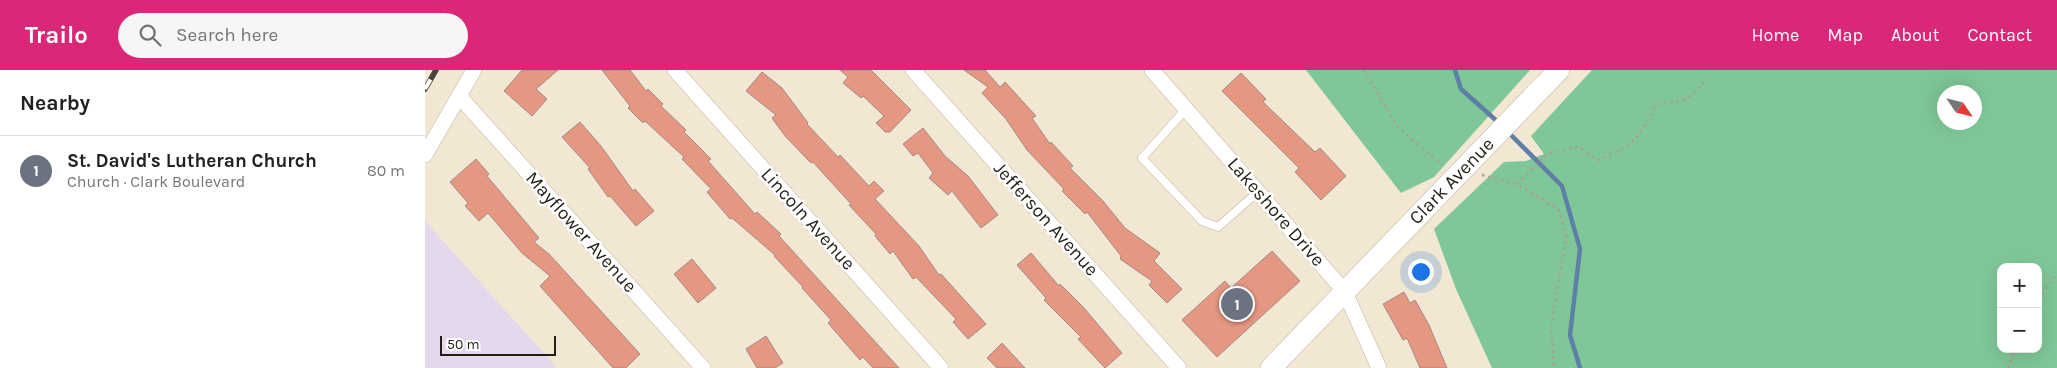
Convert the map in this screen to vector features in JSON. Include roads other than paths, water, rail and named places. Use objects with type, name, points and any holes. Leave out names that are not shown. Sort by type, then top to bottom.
[{"type":"street","points":[[425,155],[474,70]]},
{"type":"street","name":"Lincoln Avenue","points":[[675,70],[941,368]]},
{"type":"street","name":"Jefferson Avenue","points":[[913,70],[1179,368]]},
{"type":"street","name":"Lakeshore Drive","points":[[1152,70],[1345,292],[1379,368]]},
{"type":"street","name":"Clark Avenue","points":[[1271,368],[1559,70]]},
{"type":"street","name":"Mayflower Avenue","points":[[459,96],[703,368]]},
{"type":"lane","points":[[1186,109],[1142,158],[1202,221],[1218,227],[1259,191]]},
{"type":"waterway","points":[[1455,70],[1461,89],[1499,123]]},
{"type":"waterway","points":[[1508,132],[1562,186],[1580,249],[1570,335],[1580,368]]},
{"type":"railway","points":[[425,89],[436,70]]},
{"type":"place","name":"St. David's Lutheran Church","points":[[1237,304]]}]
